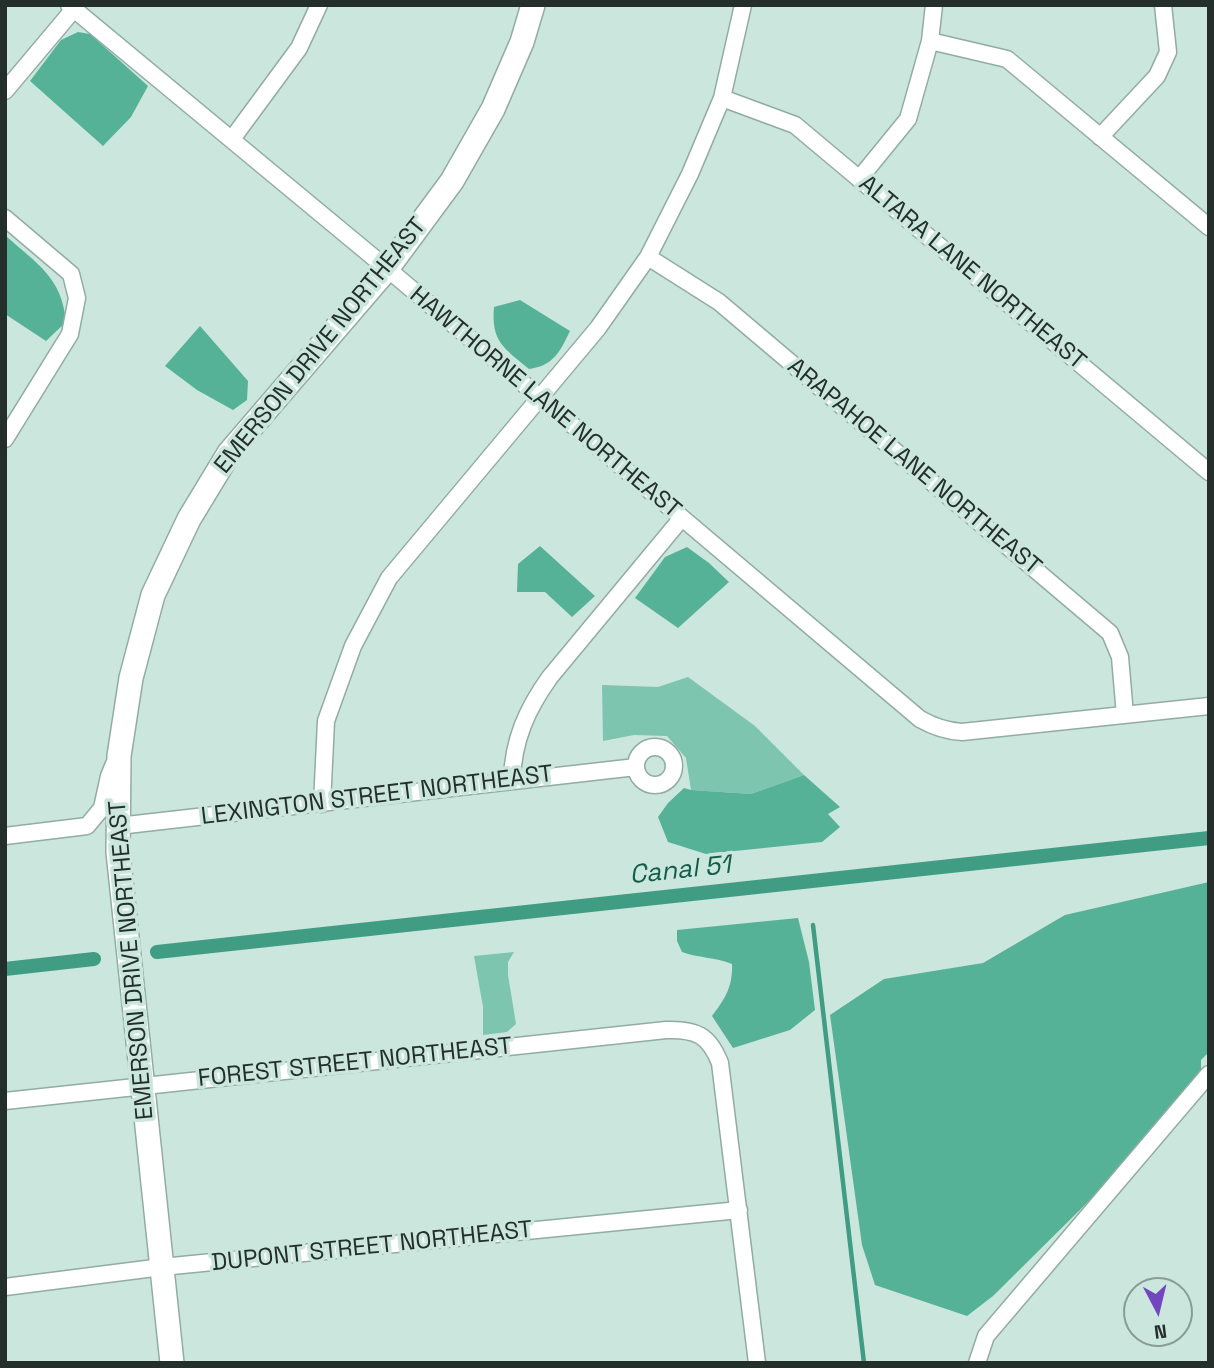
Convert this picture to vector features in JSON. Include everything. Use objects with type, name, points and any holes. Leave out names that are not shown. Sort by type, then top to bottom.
[{"type":"street","points":[[232,139],[299,48],[319,5]]},
{"type":"street","name":"EMERSON DRIVE NORTHEAST","points":[[172,1363],[118,852],[119,755],[131,678],[153,595],[189,519],[229,453],[387,269],[452,181],[493,109],[522,42],[533,5]]},
{"type":"street","points":[[322,804],[326,721],[353,646],[389,578],[598,328],[648,257],[690,174],[722,98],[743,5]]},
{"type":"street","points":[[859,179],[908,119],[930,41],[934,5]]},
{"type":"street","points":[[1100,137],[1157,76],[1168,52],[1163,5]]},
{"type":"street","points":[[5,91],[71,7]]},
{"type":"street","name":"HAWTHORNE LANE NORTHEAST","points":[[71,7],[232,139],[919,718],[933,726],[962,732],[1125,715]]},
{"type":"street","points":[[930,41],[1007,59],[1209,227]]},
{"type":"street","name":"ALTARA LANE NORTHEAST","points":[[722,98],[796,125],[1209,472]]},
{"type":"street","points":[[5,218],[71,274],[77,298],[70,334],[5,439]]},
{"type":"street","name":"ARAPAHOE LANE NORTHEAST","points":[[648,257],[719,302],[1110,633],[1119,657],[1125,715]]},
{"type":"street","points":[[512,780],[513,755],[533,701],[681,519]]},
{"type":"street","points":[[1125,715],[1209,706]]},
{"type":"street","points":[[5,836],[87,826],[102,808],[109,776],[119,755]]},
{"type":"street","name":"LEXINGTON STREET NORTHEAST","points":[[118,826],[636,767]]},
{"type":"street","name":"FOREST STREET NORTHEAST","points":[[5,1101],[681,1029],[703,1037],[711,1044],[720,1063],[740,1210]]},
{"type":"street","points":[[977,1363],[986,1336],[1209,1074]]},
{"type":"street","points":[[740,1210],[757,1363]]},
{"type":"street","name":"DUPONT STREET NORTHEAST","points":[[5,1287],[162,1268],[740,1210]]},
{"type":"green space","points":[[78,32],[90,34],[148,86],[131,117],[103,146],[30,81],[61,40]]},
{"type":"green space","points":[[6,236],[46,273],[64,307],[66,322],[46,341],[5,314]]},
{"type":"green space","points":[[520,300],[570,331],[555,357],[544,365],[529,369],[501,343],[495,328],[494,307]]},
{"type":"green space","points":[[200,326],[248,381],[247,400],[233,410],[197,390],[165,366]]},
{"type":"green space","points":[[540,546],[595,596],[572,617],[545,592],[517,592],[518,564]]},
{"type":"green space","points":[[687,547],[729,582],[678,628],[635,598],[665,557]]},
{"type":"green space","points":[[688,677],[755,726],[804,775],[751,794],[691,790],[686,758],[667,736],[634,735],[603,741],[602,685],[658,687]]},
{"type":"green space","points":[[804,775],[840,807],[828,814],[840,827],[822,842],[706,854],[668,842],[658,817],[684,788],[751,794]]},
{"type":"green space","points":[[1209,882],[1209,1052],[1201,1060],[1201,1072],[1099,1191],[993,1296],[967,1316],[875,1285],[862,1245],[830,1015],[884,979],[983,963],[1065,915]]},
{"type":"green space","points":[[798,918],[809,962],[815,1010],[790,1030],[733,1048],[712,1016],[727,992],[732,964],[682,952],[677,941],[677,930]]},
{"type":"green space","points":[[514,952],[508,962],[508,975],[516,1024],[507,1032],[483,1035],[483,1007],[474,956]]},
{"type":"waterway","name":"Canal 51","points":[[157,952],[1209,838]]},
{"type":"waterway","points":[[813,925],[864,1363]]},
{"type":"waterway","name":"Canal 51","points":[[5,969],[94,959]]}]
